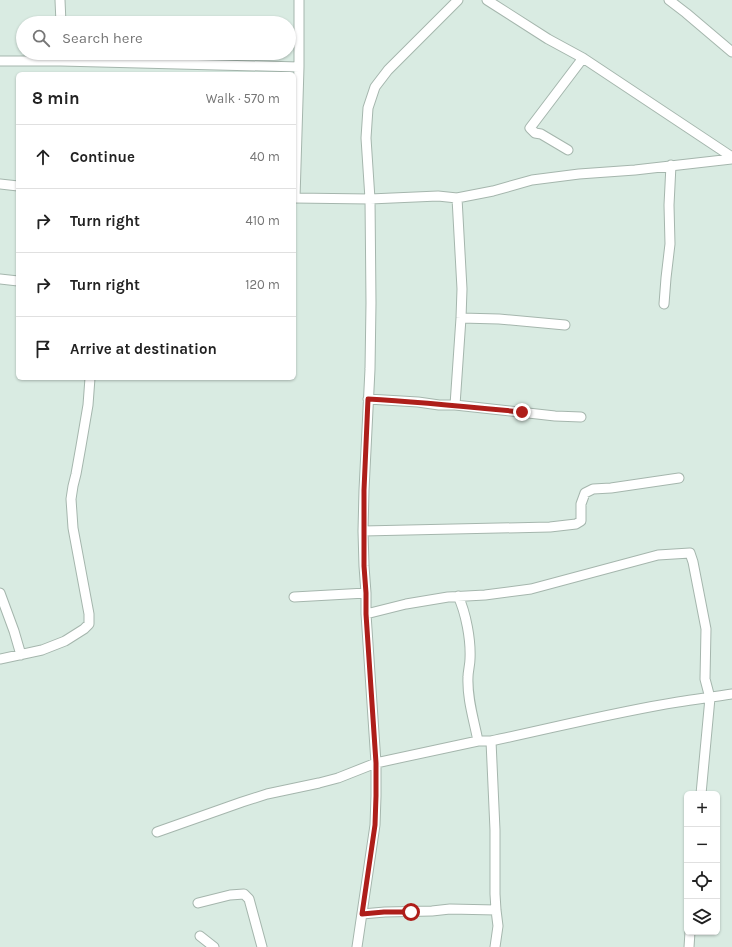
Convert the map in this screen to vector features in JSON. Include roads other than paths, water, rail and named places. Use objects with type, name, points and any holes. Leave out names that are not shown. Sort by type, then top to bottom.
[{"type":"street","points":[[60,0],[61,16]]},
{"type":"street","points":[[296,146],[299,68],[299,0]]},
{"type":"street","points":[[357,947],[375,825],[376,763],[366,614],[363,531],[371,303],[370,199],[366,138],[368,108],[376,87],[388,70],[458,0]]},
{"type":"street","points":[[487,0],[548,39],[583,58],[732,158]]},
{"type":"street","points":[[669,0],[732,52]]},
{"type":"street","points":[[568,150],[541,134],[535,133],[530,128],[583,58]]},
{"type":"street","points":[[0,61],[16,60]]},
{"type":"street","points":[[126,60],[299,68]]},
{"type":"street","points":[[296,198],[370,199],[438,196],[457,198],[493,191],[532,180],[579,174],[635,170],[732,158]]},
{"type":"street","points":[[664,304],[670,244],[669,205],[671,165]]},
{"type":"street","points":[[0,184],[16,186]]},
{"type":"street","points":[[455,405],[462,289],[457,198]]},
{"type":"street","points":[[0,279],[16,281]]},
{"type":"street","points":[[461,318],[499,319],[564,325]]},
{"type":"street","points":[[0,659],[42,650],[65,641],[89,624],[90,614],[73,528],[71,499],[87,412],[90,380]]},
{"type":"street","points":[[368,399],[455,405],[555,416],[581,417]]},
{"type":"street","points":[[363,531],[550,527],[576,524],[581,521],[581,504],[585,493],[594,489],[679,478]]},
{"type":"street","points":[[366,614],[406,604],[448,597],[485,595],[531,589],[658,554],[690,553],[706,629],[705,679],[710,698],[701,791]]},
{"type":"street","points":[[0,593],[21,655]]},
{"type":"street","points":[[294,597],[366,593]]},
{"type":"street","points":[[458,596],[463,606],[470,642],[468,677],[469,698],[478,741]]},
{"type":"street","points":[[157,832],[267,794],[338,778],[376,763],[478,741],[490,741],[679,701],[732,694]]},
{"type":"street","points":[[490,741],[496,910],[498,926],[495,947]]},
{"type":"street","points":[[198,903],[230,895],[244,894],[249,899],[262,947]]},
{"type":"street","points":[[362,914],[450,909],[496,910]]},
{"type":"street","points":[[689,947],[690,935]]},
{"type":"street","points":[[200,936],[214,947]]}]
